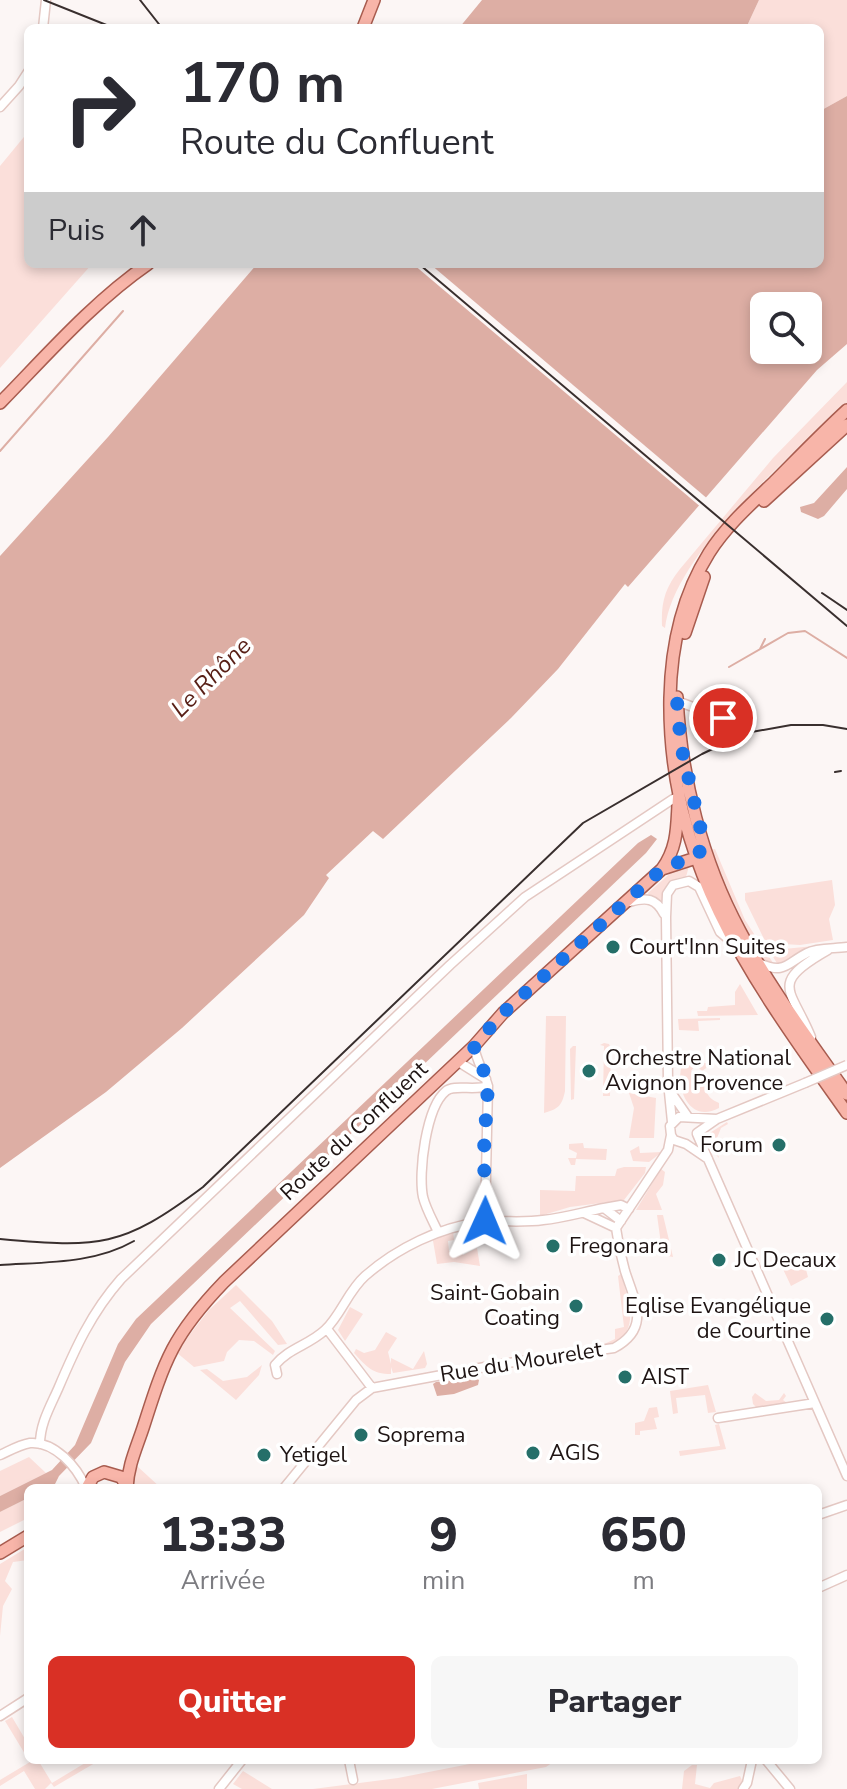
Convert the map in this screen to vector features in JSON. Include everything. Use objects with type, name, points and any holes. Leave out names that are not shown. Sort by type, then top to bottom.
[{"type":"main road","points":[[365,24],[374,0]]},
{"type":"main road","points":[[0,403],[100,303],[142,268]]},
{"type":"main road","points":[[665,864],[677,839],[670,684],[676,640],[688,595],[709,554],[738,516],[847,410]]},
{"type":"main road","points":[[847,425],[747,517],[717,555],[701,584],[684,636],[677,701],[681,746],[713,873],[758,963],[847,1094]]},
{"type":"main road","points":[[676,795],[710,895],[734,944],[767,999],[847,1113]]},
{"type":"main road","points":[[665,864],[696,854],[703,839]]},
{"type":"main road","points":[[696,854],[704,861],[716,893],[731,914]]},
{"type":"main road","name":"Route du Confluent","points":[[127,1484],[130,1460],[157,1380],[171,1348],[199,1309],[474,1046],[503,1013],[665,864]]},
{"type":"main road","points":[[88,1484],[130,1460]]},
{"type":"main road","points":[[104,1473],[121,1477],[125,1484]]},
{"type":"main road","points":[[0,1556],[24,1539]]},
{"type":"main road","points":[[0,1556],[24,1545]]},
{"type":"street","points":[[43,24],[46,0]]},
{"type":"street","points":[[0,107],[24,78]]},
{"type":"street","points":[[677,701],[730,721]]},
{"type":"street","points":[[40,1444],[44,1420],[84,1329],[121,1279],[525,897],[676,795]]},
{"type":"street","points":[[618,1224],[668,1150],[671,1135],[666,917],[670,889],[678,882],[689,881],[699,887],[720,932],[734,944]]},
{"type":"street","points":[[625,903],[645,898],[653,900],[666,917]]},
{"type":"street","points":[[758,963],[783,968],[806,954],[847,947]]},
{"type":"street","points":[[816,1050],[793,1004],[789,984],[805,963],[828,950]]},
{"type":"street","points":[[474,1046],[487,1082],[485,1221]]},
{"type":"street","points":[[457,1061],[487,1082]]},
{"type":"street","points":[[668,1150],[683,1144],[717,1119],[847,1065]]},
{"type":"street","points":[[438,1232],[422,1194],[425,1147],[432,1112],[447,1090],[455,1087],[474,1090],[487,1082]]},
{"type":"street","points":[[669,1090],[697,1125],[697,1134],[847,1476]]},
{"type":"street","points":[[672,1122],[679,1117],[717,1119]]},
{"type":"street","points":[[671,1135],[709,1159]]},
{"type":"street","points":[[277,1374],[275,1365],[285,1354],[327,1329],[348,1295],[365,1276],[406,1248],[438,1232],[485,1221],[543,1220],[621,1205],[629,1209]]},
{"type":"street","points":[[604,1208],[618,1224]]},
{"type":"street","points":[[583,1213],[618,1224]]},
{"type":"street","name":"Rue du Mourelet","points":[[372,1388],[623,1344],[633,1334],[638,1312],[620,1255],[618,1224]]},
{"type":"street","points":[[287,1484],[356,1400],[372,1388],[327,1329]]},
{"type":"street","points":[[718,1418],[815,1403]]},
{"type":"street","points":[[0,1455],[20,1446],[40,1444],[52,1448],[74,1467],[84,1484]]},
{"type":"street","points":[[74,1467],[104,1473]]},
{"type":"street","points":[[822,1514],[847,1505],[847,1497]]},
{"type":"street","points":[[822,1586],[847,1575]]},
{"type":"street","points":[[0,1716],[24,1701]]},
{"type":"street","points":[[219,1789],[239,1764]]},
{"type":"street","points":[[350,1764],[353,1780]]},
{"type":"street","points":[[743,1789],[751,1764]]},
{"type":"street","points":[[769,1764],[790,1789]]},
{"type":"shaded area","points":[[759,0],[847,0],[847,96],[824,109],[824,24],[748,24]]},
{"type":"shaded area","points":[[24,137],[24,268],[88,268],[0,368],[0,166]]},
{"type":"shaded area","points":[[847,382],[847,403],[768,477],[712,537],[690,568],[673,599],[665,628],[662,626],[665,596],[680,569],[773,458]]},
{"type":"shaded area","points":[[715,849],[745,920],[775,966],[760,958],[729,898],[711,850]]},
{"type":"shaded area","points":[[689,866],[686,877],[669,885],[664,905],[649,896],[648,893],[675,869]]},
{"type":"shaded area","points":[[832,880],[835,905],[829,919],[833,940],[800,945],[766,943],[745,900],[745,893]]},
{"type":"shaded area","points":[[766,945],[784,949],[814,946],[787,964],[778,965]]},
{"type":"shaded area","points":[[740,984],[758,1015],[698,1016],[697,1011],[707,1011],[708,1007],[735,1005],[735,992]]},
{"type":"shaded area","points":[[546,1016],[566,1016],[565,1091],[559,1106],[544,1113]]},
{"type":"shaded area","points":[[720,1018],[698,1021],[699,1031],[679,1030],[678,1019]]},
{"type":"shaded area","points":[[609,1044],[611,1049],[610,1096],[603,1096],[604,1046],[600,1045]]},
{"type":"shaded area","points":[[576,1046],[574,1099],[571,1100],[570,1049]]},
{"type":"shaded area","points":[[706,1063],[709,1066],[702,1071],[696,1065],[691,1071],[696,1077],[704,1077],[709,1096],[719,1103],[719,1108],[709,1112],[692,1107],[687,1101],[680,1073],[682,1064]]},
{"type":"shaded area","points":[[629,1093],[656,1098],[654,1138],[629,1138],[634,1108]]},
{"type":"shaded area","points":[[727,1122],[715,1143],[719,1158],[706,1144],[705,1136]]},
{"type":"shaded area","points":[[583,1143],[584,1148],[607,1149],[606,1160],[576,1159],[575,1165],[571,1165],[568,1158],[576,1158],[577,1153],[569,1149],[569,1144]]},
{"type":"shaded area","points":[[639,1146],[640,1153],[662,1152],[649,1162],[633,1161],[630,1151]]},
{"type":"shaded area","points":[[646,1167],[645,1173],[624,1200],[570,1207],[540,1216],[540,1190],[575,1191],[576,1176],[615,1176],[617,1169]]},
{"type":"shaded area","points":[[661,1169],[665,1172],[663,1185],[656,1194],[662,1210],[636,1210]]},
{"type":"shaded area","points":[[657,1215],[663,1215],[673,1257],[668,1256],[666,1244],[661,1244]]},
{"type":"shaded area","points":[[453,1231],[454,1240],[448,1241],[449,1251],[462,1252],[463,1255],[477,1248],[480,1266],[454,1262],[437,1264],[432,1235]]},
{"type":"shaded area","points":[[804,1262],[808,1277],[791,1286],[782,1267],[788,1265],[790,1268]]},
{"type":"shaded area","points":[[621,1274],[630,1313],[630,1322],[622,1338],[613,1345],[546,1355],[545,1352],[602,1345],[615,1339],[615,1329],[624,1327],[618,1276]]},
{"type":"shaded area","points":[[236,1285],[272,1321],[287,1344],[278,1345],[240,1301],[230,1308],[275,1351],[273,1355],[254,1341],[239,1340],[227,1352],[224,1361],[194,1367],[176,1352],[209,1310]]},
{"type":"shaded area","points":[[350,1307],[363,1314],[345,1341],[338,1330]]},
{"type":"shaded area","points":[[386,1332],[397,1338],[388,1352],[391,1364],[391,1358],[413,1369],[424,1351],[425,1368],[393,1373],[391,1367],[391,1374],[379,1373],[366,1366],[354,1353],[356,1349],[364,1353],[375,1350]]},
{"type":"shaded area","points":[[262,1365],[259,1375],[236,1400],[200,1370],[207,1369],[223,1381],[247,1377]]},
{"type":"shaded area","points":[[708,1385],[716,1412],[708,1413],[705,1395],[676,1398],[678,1413],[673,1414],[670,1391]]},
{"type":"shaded area","points":[[755,1393],[766,1401],[779,1400],[784,1393],[786,1396],[783,1400],[790,1405],[757,1408],[752,1397]]},
{"type":"shaded area","points":[[657,1407],[659,1417],[654,1418],[657,1429],[640,1431],[640,1435],[635,1435],[635,1423],[644,1421],[649,1408]]},
{"type":"shaded area","points":[[719,1424],[726,1449],[680,1456],[679,1451],[720,1446],[715,1425]]},
{"type":"shaded area","points":[[29,1457],[46,1473],[0,1496],[0,1471]]},
{"type":"shaded area","points":[[137,1466],[157,1484],[134,1484],[134,1469]]},
{"type":"shaded area","points":[[24,1500],[24,1520],[0,1532],[0,1512]]},
{"type":"shaded area","points":[[24,1549],[24,1561],[13,1562],[5,1581],[12,1589],[3,1606],[0,1636],[0,1564]]},
{"type":"shaded area","points":[[12,1717],[24,1737],[24,1752],[5,1721]]},
{"type":"shaded area","points":[[27,1764],[40,1764],[52,1783],[83,1764],[93,1764],[54,1787],[51,1783],[45,1789],[35,1789],[24,1771],[0,1786],[0,1780]]},
{"type":"shaded area","points":[[470,1764],[550,1764],[432,1789],[313,1789],[398,1778]]},
{"type":"shaded area","points":[[697,1765],[695,1784],[710,1788],[714,1783],[740,1776],[743,1782],[739,1789],[682,1789],[684,1771]]},
{"type":"shaded area","points":[[243,1771],[272,1789],[242,1789],[233,1784]]},
{"type":"shaded area","points":[[527,1774],[527,1789],[479,1789],[478,1783]]},
{"type":"water","points":[[482,0],[759,0],[748,24],[462,24]]},
{"type":"water","name":"Le Rhône","points":[[847,96],[847,344],[817,370],[628,587],[625,584],[558,669],[511,718],[383,839],[373,831],[326,875],[329,878],[304,915],[182,1028],[106,1092],[0,1168],[0,556],[108,437],[254,268],[824,268],[824,109]]},
{"type":"water","points":[[847,467],[847,489],[824,516],[818,519],[801,512],[800,507],[814,503]]},
{"type":"water","points":[[651,835],[657,839],[646,853],[151,1324],[125,1362],[91,1443],[55,1484],[24,1484],[52,1470],[75,1445],[118,1344],[136,1319],[638,843]]},
{"type":"water","points":[[479,1380],[478,1385],[454,1394],[437,1396],[433,1384],[436,1382]]},
{"type":"water","points":[[24,1484],[24,1500],[0,1512],[0,1496]]},
{"type":"pier","points":[[418,268],[435,268],[709,500],[702,508]]},
{"type":"waterway","points":[[0,451],[123,311]]},
{"type":"waterway","points":[[729,667],[788,633],[805,631],[847,658]]},
{"type":"waterway","points":[[760,649],[765,639]]},
{"type":"railway","points":[[44,0],[104,24]]},
{"type":"railway","points":[[140,0],[159,24]]},
{"type":"railway","points":[[424,268],[847,626]]},
{"type":"railway","points":[[822,593],[847,610]]},
{"type":"railway","points":[[0,1239],[86,1243],[129,1233],[151,1222],[203,1187],[583,823],[702,754],[746,733],[791,725],[847,729]]},
{"type":"railway","points":[[835,772],[841,771]]},
{"type":"railway","points":[[0,1265],[86,1258],[119,1249],[134,1241]]},
{"type":"place","name":"Court'Inn Suites","points":[[613,947]]},
{"type":"place","name":"Orchestre National Avignon Provence","points":[[589,1071]]},
{"type":"place","name":"Forum","points":[[779,1145]]},
{"type":"place","name":"Fregonara","points":[[553,1246]]},
{"type":"place","name":"JC Decaux","points":[[719,1260]]},
{"type":"place","name":"Saint-Gobain Coating","points":[[576,1306]]},
{"type":"place","name":"Eqlise Evangélique de Courtine","points":[[827,1319]]},
{"type":"place","name":"AIST","points":[[625,1377]]},
{"type":"place","name":"Soprema","points":[[361,1435]]},
{"type":"place","name":"AGIS","points":[[533,1453]]},
{"type":"place","name":"Yetigel","points":[[264,1455]]},
{"type":"route","points":[[485,1221],[484,1149],[488,1086],[474,1046],[503,1013],[662,869],[696,858],[703,839],[681,746],[677,701],[723,718]]}]
